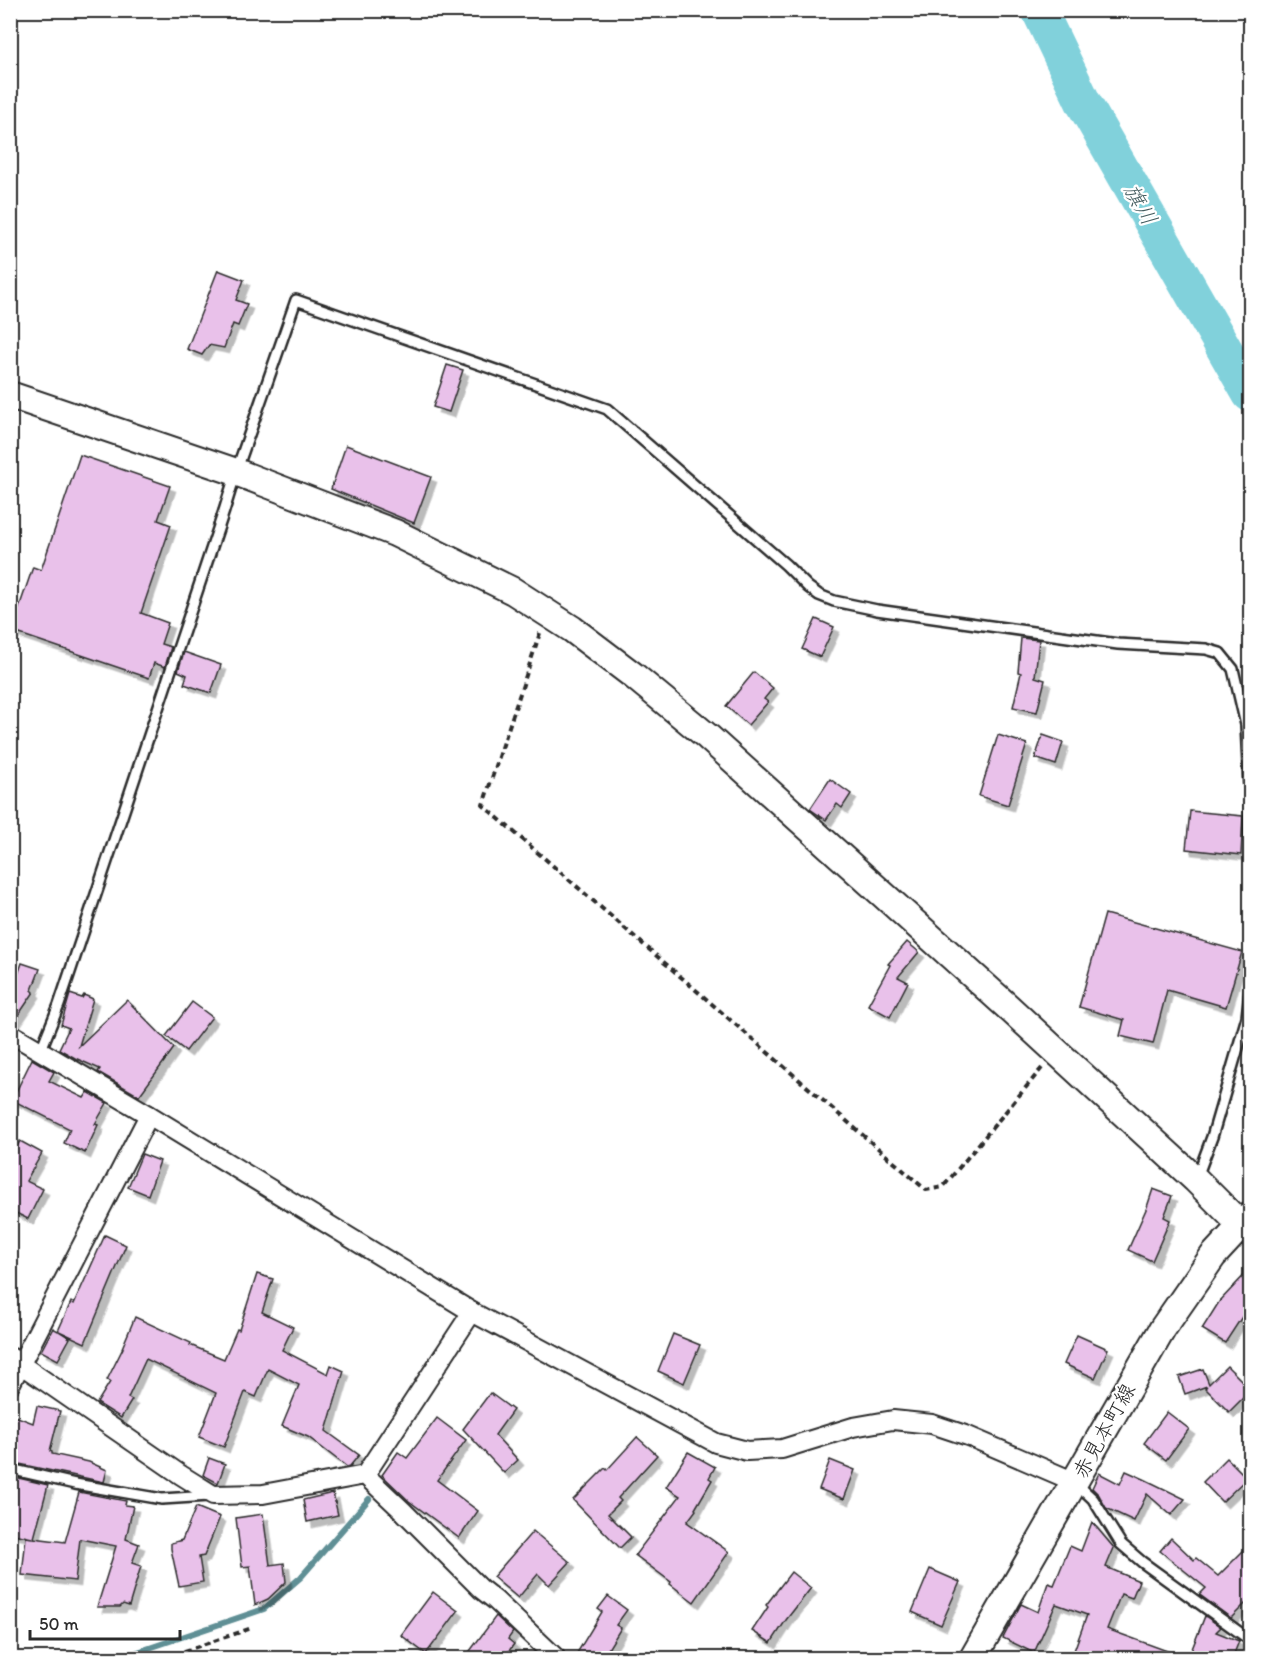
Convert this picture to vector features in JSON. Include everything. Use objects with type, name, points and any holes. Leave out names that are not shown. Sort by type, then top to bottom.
[{"type":"street","points":[[10,395],[236,472],[395,533],[513,591],[572,629],[708,737],[1196,1180],[1246,1220]]},
{"type":"street","points":[[10,1033],[472,1312],[716,1443],[747,1451],[782,1449],[853,1427],[893,1420],[932,1424],[968,1436],[1075,1482]]},
{"type":"street","points":[[10,1385],[16,1360],[149,1115]]},
{"type":"street","name":"赤見本町線","points":[[973,1659],[1163,1328],[1213,1256],[1246,1220]]},
{"type":"street","points":[[16,1360],[213,1495],[263,1494],[365,1475],[472,1312]]},
{"type":"street","points":[[365,1475],[556,1659]]},
{"type":"lane","points":[[40,1052],[59,1005],[236,472],[296,300],[607,409],[786,565],[808,587],[819,595],[834,601],[877,610],[1118,644],[1220,653],[1233,669],[1246,725],[1251,840]]},
{"type":"lane","points":[[1196,1180],[1212,1137],[1247,1017],[1251,990]]},
{"type":"lane","points":[[10,1469],[75,1484],[162,1499],[213,1495]]},
{"type":"lane","points":[[1075,1482],[1093,1499],[1121,1544],[1251,1640]]},
{"type":"path","points":[[547,613],[483,805],[926,1190],[943,1187],[1056,1052]]},
{"type":"path","points":[[164,1659],[252,1628]]},
{"type":"building","points":[[218,270],[244,280],[236,300],[247,304],[238,326],[233,324],[224,348],[209,345],[202,355],[187,349]]},
{"type":"building","points":[[447,365],[463,370],[449,412],[433,407]]},
{"type":"building","points":[[346,445],[431,477],[414,523],[331,489]]},
{"type":"building","points":[[80,455],[170,486],[158,520],[171,525],[141,613],[168,623],[161,644],[171,647],[165,667],[154,663],[149,678],[11,631],[33,567],[41,570]]},
{"type":"building","points":[[816,619],[834,627],[820,657],[802,649]]},
{"type":"building","points":[[1021,638],[1039,640],[1035,677],[1045,680],[1037,712],[1013,707],[1021,673],[1018,672]]},
{"type":"building","points":[[184,652],[221,665],[211,693],[184,684],[187,675],[178,671]]},
{"type":"building","points":[[754,672],[773,688],[764,699],[768,702],[748,725],[726,706]]},
{"type":"building","points":[[998,735],[1027,744],[1008,805],[979,796]]},
{"type":"building","points":[[1043,735],[1063,742],[1056,765],[1035,758]]},
{"type":"building","points":[[830,779],[851,794],[842,808],[837,804],[826,820],[810,809]]},
{"type":"building","points":[[1190,811],[1243,816],[1241,855],[1186,849]]},
{"type":"building","points":[[1105,914],[1242,952],[1226,1007],[1167,990],[1153,1044],[1120,1036],[1124,1020],[1079,1007]]},
{"type":"building","points":[[907,942],[919,952],[898,977],[908,982],[890,1017],[868,1005],[890,965],[888,964]]},
{"type":"building","points":[[22,963],[40,969],[32,990],[34,992],[13,1023],[10,1022],[10,976],[16,980]]},
{"type":"building","points":[[70,994],[82,998],[84,995],[93,999],[79,1046],[127,1000],[174,1048],[139,1096],[98,1072],[100,1069],[59,1049],[69,1028],[61,1025]]},
{"type":"building","points":[[192,1002],[212,1017],[186,1051],[166,1036]]},
{"type":"building","points":[[32,1059],[54,1072],[49,1081],[84,1098],[88,1092],[107,1103],[95,1124],[98,1125],[85,1153],[64,1143],[70,1129],[12,1100]]},
{"type":"building","points":[[20,1141],[42,1153],[26,1181],[43,1189],[28,1219],[10,1210],[10,1158]]},
{"type":"building","points":[[142,1154],[160,1161],[148,1195],[128,1187]]},
{"type":"building","points":[[1153,1189],[1172,1196],[1164,1217],[1170,1220],[1152,1261],[1128,1250]]},
{"type":"building","points":[[105,1235],[126,1245],[85,1343],[59,1331],[70,1338],[58,1360],[41,1351],[53,1328],[58,1331],[71,1302],[74,1304]]},
{"type":"building","points":[[1251,1268],[1251,1303],[1225,1343],[1202,1329],[1219,1302]]},
{"type":"building","points":[[257,1274],[273,1279],[262,1312],[293,1327],[282,1350],[328,1374],[331,1365],[344,1371],[326,1431],[359,1455],[350,1466],[347,1467],[308,1437],[282,1426],[299,1385],[268,1369],[256,1397],[245,1392],[224,1447],[199,1437],[216,1393],[146,1359],[128,1398],[132,1400],[121,1418],[97,1403],[110,1382],[107,1380],[135,1317],[191,1343],[190,1345],[224,1359],[237,1329],[239,1330]]},
{"type":"building","points":[[673,1334],[700,1345],[684,1383],[658,1371]]},
{"type":"building","points":[[1077,1335],[1108,1349],[1095,1378],[1064,1364]]},
{"type":"building","points":[[1227,1366],[1251,1390],[1229,1412],[1205,1388],[1207,1386],[1185,1394],[1179,1377],[1203,1369],[1209,1384]]},
{"type":"building","points":[[490,1393],[513,1410],[495,1435],[518,1460],[504,1473],[463,1429]]},
{"type":"building","points":[[37,1406],[60,1411],[50,1451],[52,1454],[89,1462],[107,1470],[104,1482],[10,1462],[10,1414],[33,1423]]},
{"type":"building","points":[[1167,1412],[1189,1429],[1166,1460],[1144,1443]]},
{"type":"building","points":[[437,1418],[466,1440],[437,1480],[478,1511],[459,1538],[409,1501],[382,1475],[398,1452],[407,1458]]},
{"type":"building","points":[[637,1437],[657,1455],[618,1498],[621,1501],[608,1514],[631,1537],[620,1548],[573,1500],[605,1468],[607,1470]]},
{"type":"building","points":[[688,1452],[715,1467],[709,1478],[712,1480],[687,1522],[729,1552],[694,1602],[635,1555],[680,1496],[666,1487]]},
{"type":"building","points":[[209,1458],[225,1464],[218,1483],[203,1475]]},
{"type":"building","points":[[1227,1458],[1247,1478],[1222,1502],[1203,1482]]},
{"type":"building","points":[[830,1460],[855,1470],[844,1499],[819,1489]]},
{"type":"building","points":[[1126,1471],[1185,1499],[1171,1515],[1147,1494],[1134,1521],[1106,1508],[1092,1488],[1099,1473],[1120,1484]]},
{"type":"building","points":[[10,1476],[48,1485],[34,1538],[65,1542],[79,1492],[126,1501],[125,1505],[133,1506],[126,1539],[139,1544],[132,1563],[141,1566],[129,1606],[123,1604],[120,1607],[97,1607],[116,1546],[80,1539],[75,1581],[22,1575],[26,1537],[32,1538],[10,1533]]},
{"type":"building","points":[[333,1493],[338,1515],[307,1522],[303,1500]]},
{"type":"building","points":[[196,1507],[220,1517],[204,1556],[199,1557],[203,1582],[179,1586],[171,1543],[182,1540]]},
{"type":"building","points":[[263,1514],[270,1565],[284,1563],[286,1582],[268,1599],[255,1605],[250,1566],[242,1567],[236,1518]]},
{"type":"building","points":[[1092,1522],[1114,1548],[1106,1567],[1139,1581],[1132,1598],[1121,1594],[1107,1629],[1181,1656],[1181,1659],[1071,1659],[1087,1615],[1056,1604],[1034,1653],[1003,1638],[1021,1604],[1038,1612],[1048,1583],[1054,1585],[1070,1546],[1081,1551]]},
{"type":"building","points":[[533,1531],[570,1562],[549,1585],[538,1574],[518,1598],[493,1577]]},
{"type":"building","points":[[1171,1538],[1194,1560],[1196,1558],[1218,1576],[1250,1544],[1251,1598],[1231,1618],[1199,1595],[1206,1588],[1160,1551]]},
{"type":"building","points":[[930,1569],[960,1582],[941,1625],[912,1612]]},
{"type":"building","points":[[791,1572],[811,1588],[771,1643],[752,1631],[768,1607],[766,1605]]},
{"type":"building","points":[[433,1592],[458,1611],[426,1654],[401,1635]]},
{"type":"building","points":[[608,1596],[627,1610],[616,1625],[621,1628],[602,1659],[585,1659],[577,1653],[602,1612],[598,1609]]},
{"type":"building","points":[[496,1616],[513,1632],[508,1639],[514,1644],[503,1659],[464,1659]]},
{"type":"building","points":[[1205,1616],[1221,1627],[1216,1632],[1239,1641],[1232,1659],[1188,1659]]},
{"type":"waterway","name":"旗川","points":[[1039,10],[1083,102],[1250,394]]},
{"type":"waterway","points":[[120,1658],[264,1609],[301,1577],[369,1499]]}]
